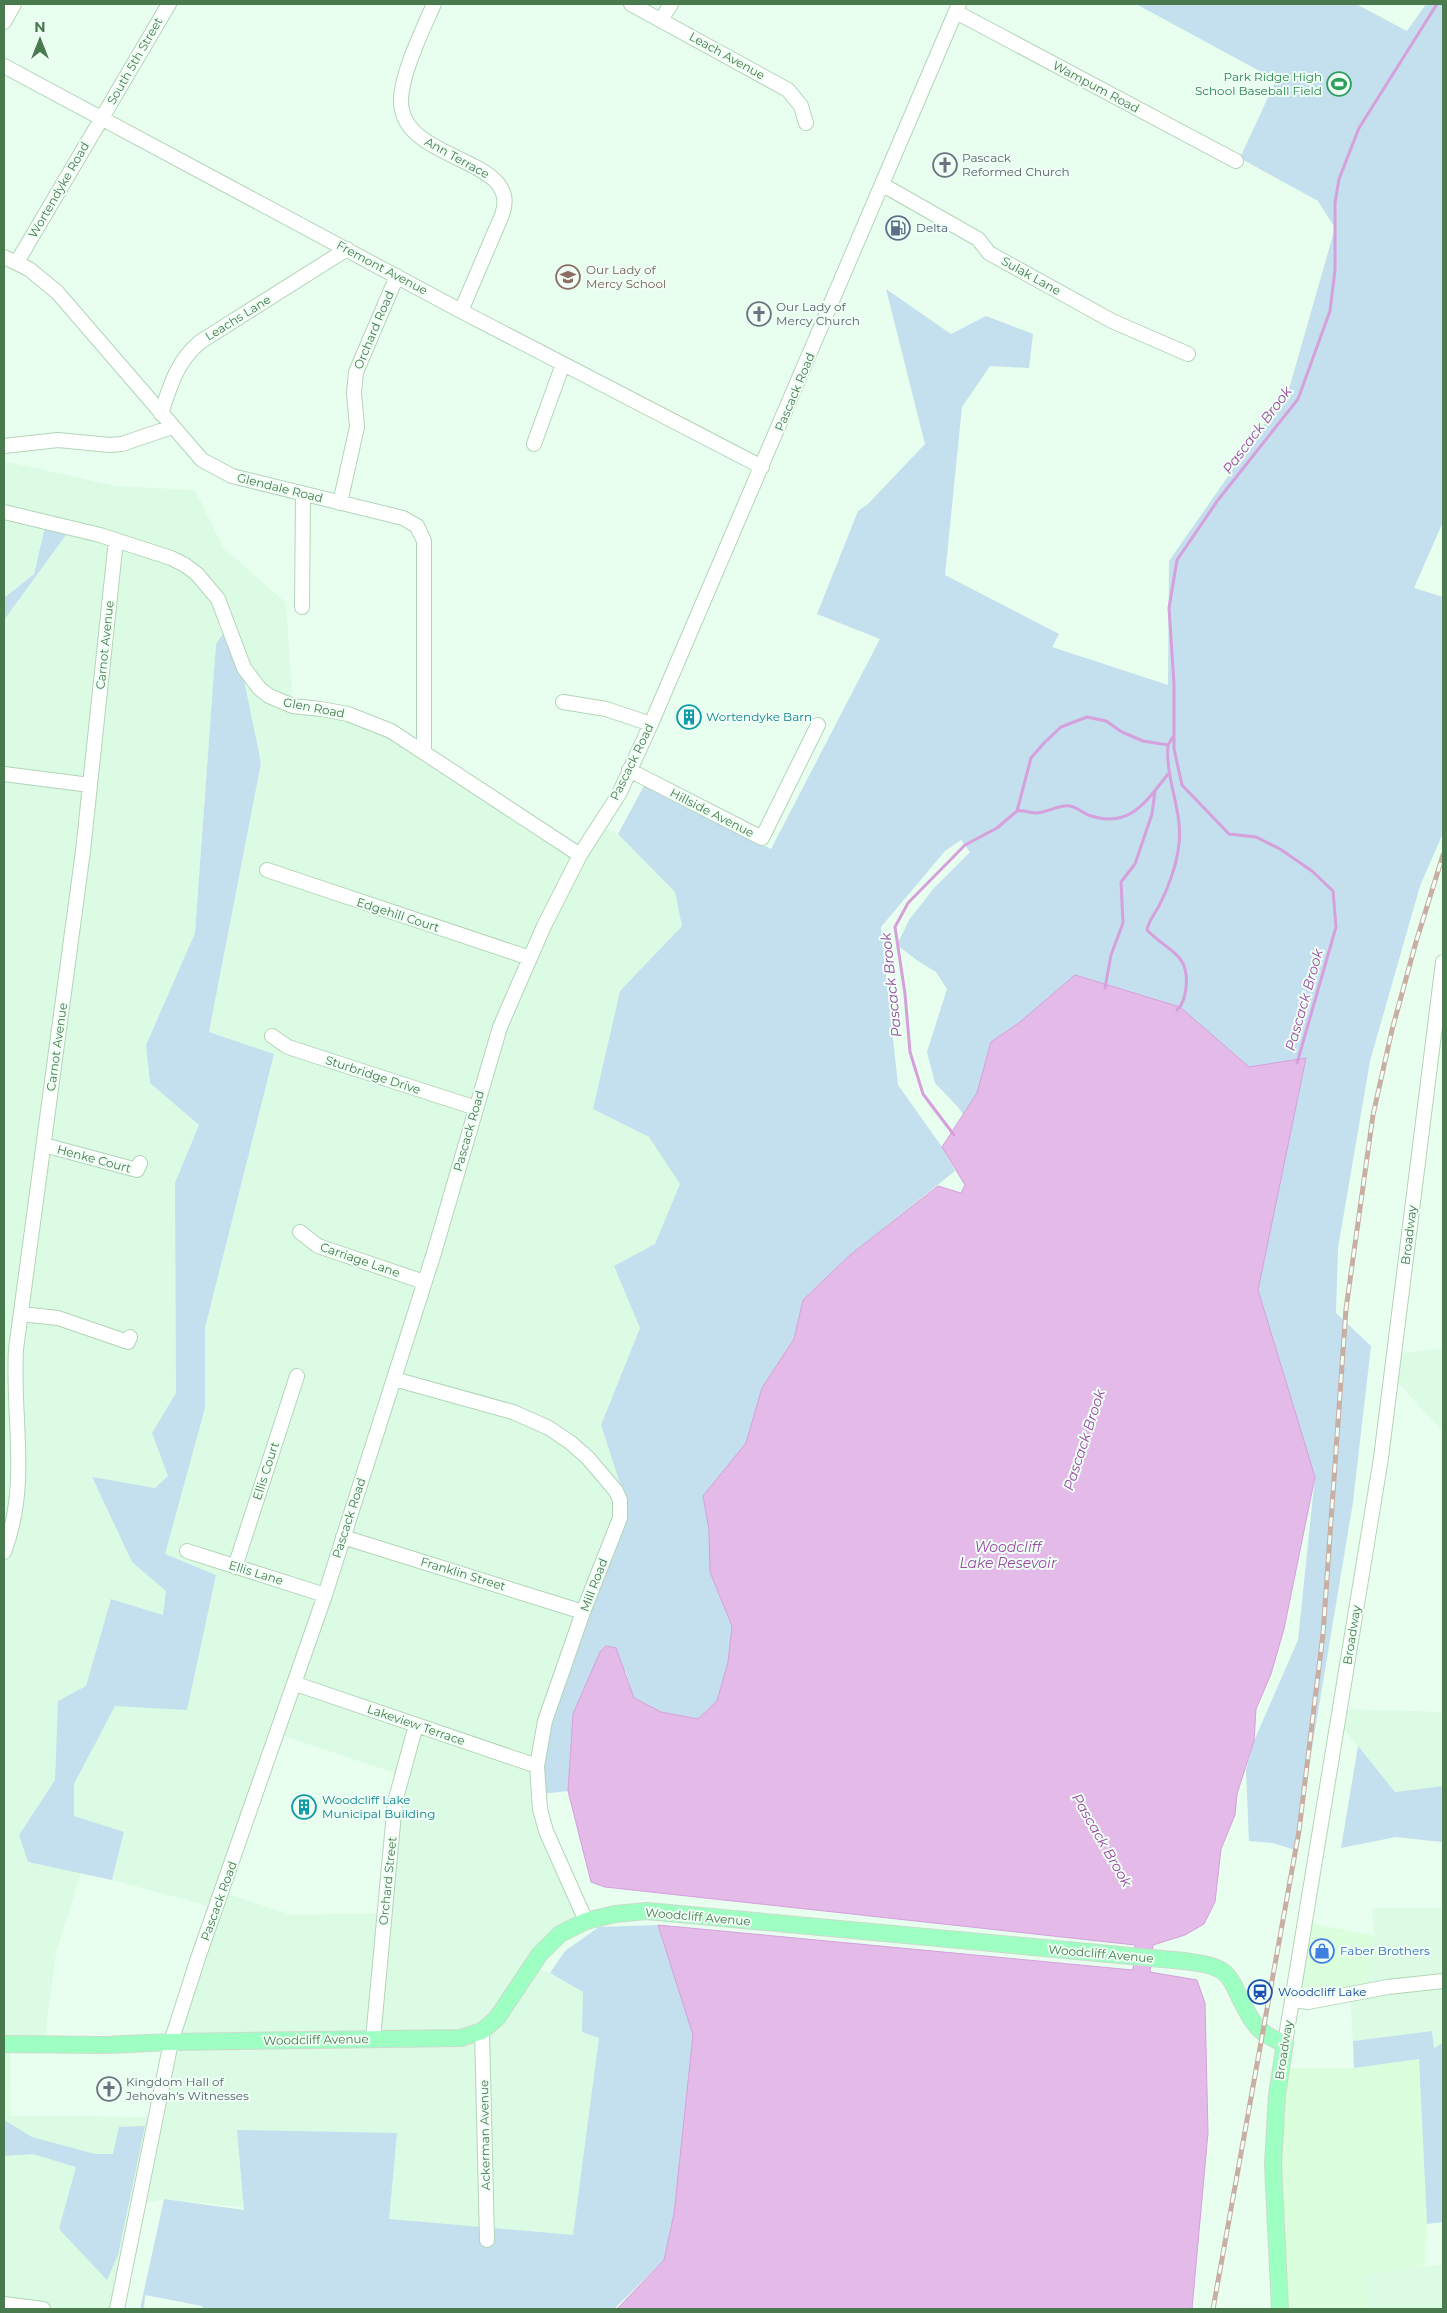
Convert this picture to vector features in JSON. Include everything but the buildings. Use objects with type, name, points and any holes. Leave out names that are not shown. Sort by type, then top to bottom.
[{"type":"main road","name":"Woodcliff Avenue","points":[[4,2044],[106,2045],[171,2042],[373,2039],[444,2040],[462,2038],[482,2031],[497,2018],[548,1944],[560,1934],[586,1921],[615,1914],[647,1911],[1152,1958],[1211,1966],[1225,1972],[1256,2027],[1263,2035],[1285,2044]]},
{"type":"main road","name":"Broadway","points":[[1280,2309],[1274,2155],[1277,2095],[1285,2044]]},
{"type":"street","points":[[4,22],[14,4]]},
{"type":"street","name":"South 5th Street","points":[[101,118],[169,4]]},
{"type":"street","name":"Ann Terrace","points":[[434,4],[417,45],[402,92],[403,113],[410,128],[421,139],[494,178],[500,184],[506,199],[502,215],[461,310]]},
{"type":"street","name":"Leach Avenue","points":[[631,4],[788,90],[801,106],[806,123]]},
{"type":"street","points":[[661,20],[671,4]]},
{"type":"street","name":"Wampum Road","points":[[957,8],[1236,161]]},
{"type":"street","name":"Pascack Road","points":[[117,2309],[171,2042],[201,1950],[296,1684],[325,1595],[424,1282],[500,1027],[530,958],[580,855],[618,794],[651,724],[957,8]]},
{"type":"street","name":"Fremont Avenue","points":[[4,66],[762,468]]},
{"type":"street","name":"Wortendyke Road","points":[[10,259],[101,118]]},
{"type":"street","name":"Sulak Lane","points":[[882,185],[978,239],[989,253],[1112,321],[1188,354]]},
{"type":"street","name":"Leachs Lane","points":[[161,414],[175,372],[189,351],[200,342],[347,249]]},
{"type":"street","name":"Glendale Road","points":[[10,259],[43,279],[57,292],[197,455],[217,470],[232,476],[403,518],[417,526],[422,533],[424,541],[424,752]]},
{"type":"street","name":"Orchard Road","points":[[340,503],[357,427],[354,393],[356,372],[397,276]]},
{"type":"street","points":[[534,444],[563,364]]},
{"type":"street","points":[[4,446],[58,440],[110,446],[122,444],[172,427]]},
{"type":"street","points":[[302,607],[303,494]]},
{"type":"street","name":"Glen Road","points":[[4,512],[116,540],[171,558],[197,574],[209,586],[224,609],[238,651],[251,679],[269,696],[293,706],[328,710],[373,723],[390,731],[580,855]]},
{"type":"street","name":"Carnot Avenue","points":[[4,1552],[12,1525],[20,1476],[14,1379],[21,1314],[83,851],[116,540]]},
{"type":"street","points":[[562,702],[606,709],[651,724]]},
{"type":"street","name":"Hillside Avenue","points":[[629,770],[762,838],[818,725]]},
{"type":"street","points":[[4,774],[90,786]]},
{"type":"street","name":"Edgehill Court","points":[[267,870],[530,958]]},
{"type":"street","name":"Broadway","points":[[1285,2044],[1381,1458],[1443,962]]},
{"type":"street","name":"Sturbridge Drive","points":[[272,1036],[288,1047],[476,1108]]},
{"type":"street","name":"Henke Court","points":[[44,1145],[137,1170],[140,1163]]},
{"type":"street","name":"Carriage Lane","points":[[300,1232],[318,1246],[424,1282]]},
{"type":"street","points":[[21,1314],[58,1318],[128,1342],[130,1337]]},
{"type":"street","name":"Ellis Court","points":[[236,1567],[297,1376]]},
{"type":"street","name":"Mill Road","points":[[394,1379],[532,1419],[570,1443],[588,1458],[616,1492],[621,1509],[620,1518],[583,1612],[545,1721],[537,1766],[540,1809],[546,1831],[586,1921]]},
{"type":"street","name":"Franklin Street","points":[[343,1537],[583,1612]]},
{"type":"street","name":"Ellis Lane","points":[[187,1552],[325,1595]]},
{"type":"street","name":"Lakeview Terrace","points":[[296,1684],[537,1766]]},
{"type":"street","name":"Orchard Street","points":[[373,2039],[395,1802],[416,1725]]},
{"type":"street","points":[[1292,2000],[1308,2002],[1388,1988],[1443,1982]]},
{"type":"street","name":"Ackerman Avenue","points":[[482,2031],[487,2240]]},
{"type":"street","points":[[4,2304],[43,2309]]},
{"type":"shaded area","points":[[1136,4],[1356,4],[1407,31],[1426,4],[1443,4],[1443,522],[1414,588],[1443,597],[1443,833],[1420,886],[1370,1061],[1338,1248],[1336,1313],[1371,1346],[1353,1502],[1295,1850],[1273,1843],[1249,1841],[1246,1770],[1254,1741],[1298,1640],[1315,1477],[1258,1290],[1285,1157],[992,1156],[958,1107],[935,1083],[927,1052],[947,989],[936,972],[897,945],[909,920],[934,888],[970,852],[961,840],[945,851],[881,927],[898,1085],[942,1147],[955,1171],[850,1255],[803,1300],[794,1339],[762,1388],[746,1443],[703,1496],[709,1530],[710,1572],[732,1626],[728,1662],[717,1701],[698,1719],[661,1712],[634,1698],[625,1670],[573,1714],[568,1791],[541,1794],[551,1716],[626,1502],[601,1425],[640,1328],[614,1266],[655,1244],[680,1184],[649,1137],[593,1109],[620,991],[682,926],[675,892],[618,834],[645,784],[771,849],[880,639],[817,614],[858,511],[868,504],[925,444],[886,289],[951,334],[986,316],[1033,334],[1029,368],[990,366],[962,407],[945,575],[1059,634],[1052,647],[1168,685],[1169,561],[1289,389],[1335,228],[1318,201],[1240,158],[1276,80]]},
{"type":"shaded area","points":[[4,461],[115,486],[195,490],[223,547],[286,603],[293,706],[373,723],[580,855],[599,825],[618,834],[675,892],[682,926],[620,991],[593,1109],[649,1137],[681,1184],[655,1244],[614,1266],[640,1328],[601,1425],[626,1502],[583,1612],[537,1787],[586,1921],[532,1966],[550,1973],[583,1992],[582,2032],[599,2038],[574,2235],[487,2233],[164,2199],[137,2205],[117,2309],[4,2309],[4,620],[70,529],[46,522],[33,574],[4,598]],"holes":[[[216,644],[261,763],[209,1032],[274,1054],[205,1328],[205,1408],[164,1554],[216,1575],[115,1705],[74,1784],[74,1816],[124,1833],[112,1880],[216,1908],[155,2117],[11,2116],[10,2044],[44,2044],[56,1953],[81,1873],[28,1862],[19,1835],[55,1780],[58,1702],[86,1686],[111,1599],[163,1615],[167,1591],[132,1562],[92,1478],[155,1488],[168,1476],[152,1433],[176,1393],[175,1183],[199,1125],[150,1083],[146,1045],[195,933]],[[278,1734],[401,1775],[384,1913],[292,1915],[222,1892]]]},
{"type":"shaded area","points":[[46,522],[71,528],[4,620],[4,598],[34,574]]},
{"type":"shaded area","points":[[229,625],[238,651],[261,763],[209,1032],[274,1054],[205,1328],[205,1408],[165,1554],[216,1575],[187,1710],[115,1706],[74,1784],[74,1816],[124,1832],[112,1880],[28,1862],[19,1835],[55,1780],[58,1701],[86,1686],[111,1599],[163,1615],[166,1591],[132,1562],[92,1477],[155,1488],[168,1476],[152,1433],[176,1393],[175,1183],[199,1125],[150,1083],[146,1045],[195,933],[216,644]]},
{"type":"shaded area","points":[[1443,1348],[1443,1432],[1392,1376],[1395,1354]]},
{"type":"shaded area","points":[[1339,1709],[1443,1712],[1443,1786],[1395,1792],[1337,1721]]},
{"type":"shaded area","points":[[1358,1746],[1395,1792],[1443,1786],[1443,1905],[1442,1842],[1396,1837],[1341,1848]]},
{"type":"shaded area","points":[[1372,1908],[1443,1908],[1443,2043],[1434,2048],[1432,2031],[1353,2041],[1350,1994],[1374,1936]]},
{"type":"shaded area","points":[[1304,1922],[1374,1936],[1363,1992],[1292,2000]]},
{"type":"shaded area","points":[[658,1925],[693,2035],[674,2214],[664,2260],[614,2309],[203,2309],[202,2306],[145,2295],[144,2309],[140,2309],[164,2199],[244,2210],[237,2130],[397,2133],[389,2219],[573,2235],[599,2038],[582,2032],[583,1992],[550,1973],[565,1951],[599,1927]]},
{"type":"shaded area","points":[[1432,2031],[1434,2048],[1443,2043],[1443,2222],[1427,2224],[1419,2059],[1354,2068],[1353,2041]]},
{"type":"shaded area","points":[[1419,2059],[1427,2224],[1425,2266],[1363,2275],[1369,2309],[1280,2309],[1281,2068],[1354,2068]]},
{"type":"shaded area","points":[[4,2120],[32,2137],[95,2154],[113,2154],[119,2127],[145,2126],[118,2255],[107,2280],[59,2229],[76,2167],[33,2154],[4,2156]]},
{"type":"shaded area","points":[[1443,2264],[1443,2309],[1369,2309],[1362,2275]]},
{"type":"water","name":"Woodcliff Lake Resevoir","points":[[1075,975],[1180,1007],[1249,1067],[1306,1058],[1258,1290],[1315,1477],[1284,1629],[1271,1674],[1256,1709],[1254,1741],[1237,1794],[1235,1815],[1221,1849],[1215,1902],[1204,1924],[1185,1935],[1153,1945],[1150,1972],[1197,1980],[1205,2003],[1208,2133],[1192,2309],[617,2309],[664,2260],[674,2214],[693,2035],[658,1925],[1133,1970],[1135,1945],[605,1887],[591,1882],[568,1791],[573,1714],[600,1652],[606,1646],[616,1648],[634,1698],[661,1712],[698,1719],[717,1701],[728,1662],[732,1626],[710,1572],[709,1530],[703,1496],[746,1443],[762,1388],[794,1339],[803,1300],[850,1255],[938,1186],[961,1193],[965,1185],[942,1147],[977,1093],[991,1042],[1020,1022]]},
{"type":"waterway","name":"Pascack Brook","points":[[1297,1063],[1336,927],[1333,891],[1312,871],[1280,849],[1256,837],[1229,834],[1182,785],[1174,749],[1174,684],[1169,608],[1177,560],[1218,500],[1298,399],[1330,311],[1335,270],[1335,203],[1339,179],[1359,128],[1437,4]]},
{"type":"waterway","name":"Pascack Brook","points":[[954,1135],[923,1094],[910,1052],[905,994],[895,927],[908,903],[965,845],[997,828],[1017,811],[1031,758],[1061,727],[1087,717],[1106,721],[1122,732],[1143,741],[1168,745],[1174,735]]},
{"type":"waterway","points":[[1168,745],[1169,770],[1179,819],[1179,844],[1169,884],[1150,920],[1147,930],[1176,954],[1185,967],[1186,991],[1182,1003],[1177,1010]]},
{"type":"waterway","points":[[1017,811],[1040,813],[1062,806],[1070,806],[1091,816],[1105,819],[1116,818],[1136,810],[1168,774]]},
{"type":"waterway","points":[[1105,988],[1111,955],[1123,923],[1121,882],[1135,864],[1152,814],[1155,791]]},
{"type":"railway","points":[[1213,2309],[1299,1831],[1323,1634],[1346,1309],[1373,1115],[1392,1030],[1416,942],[1443,855]]},
{"type":"place","name":"Park Ridge High School Baseball Field","points":[[1339,84]]},
{"type":"place","name":"Pascack Reformed Church","points":[[945,165]]},
{"type":"place","name":"Delta","points":[[898,228]]},
{"type":"place","name":"Our Lady of Mercy School","points":[[568,277]]},
{"type":"place","name":"Our Lady of Mercy Church","points":[[759,314]]},
{"type":"place","name":"Wortendyke Barn","points":[[689,717]]},
{"type":"place","name":"Woodcliff Lake Municipal Building","points":[[304,1807]]},
{"type":"place","name":"Faber Brothers","points":[[1322,1951]]},
{"type":"place","name":"Woodcliff Lake","points":[[1260,1992]]},
{"type":"place","name":"Kingdom Hall of Jehovah's Witnesses","points":[[109,2089]]}]
